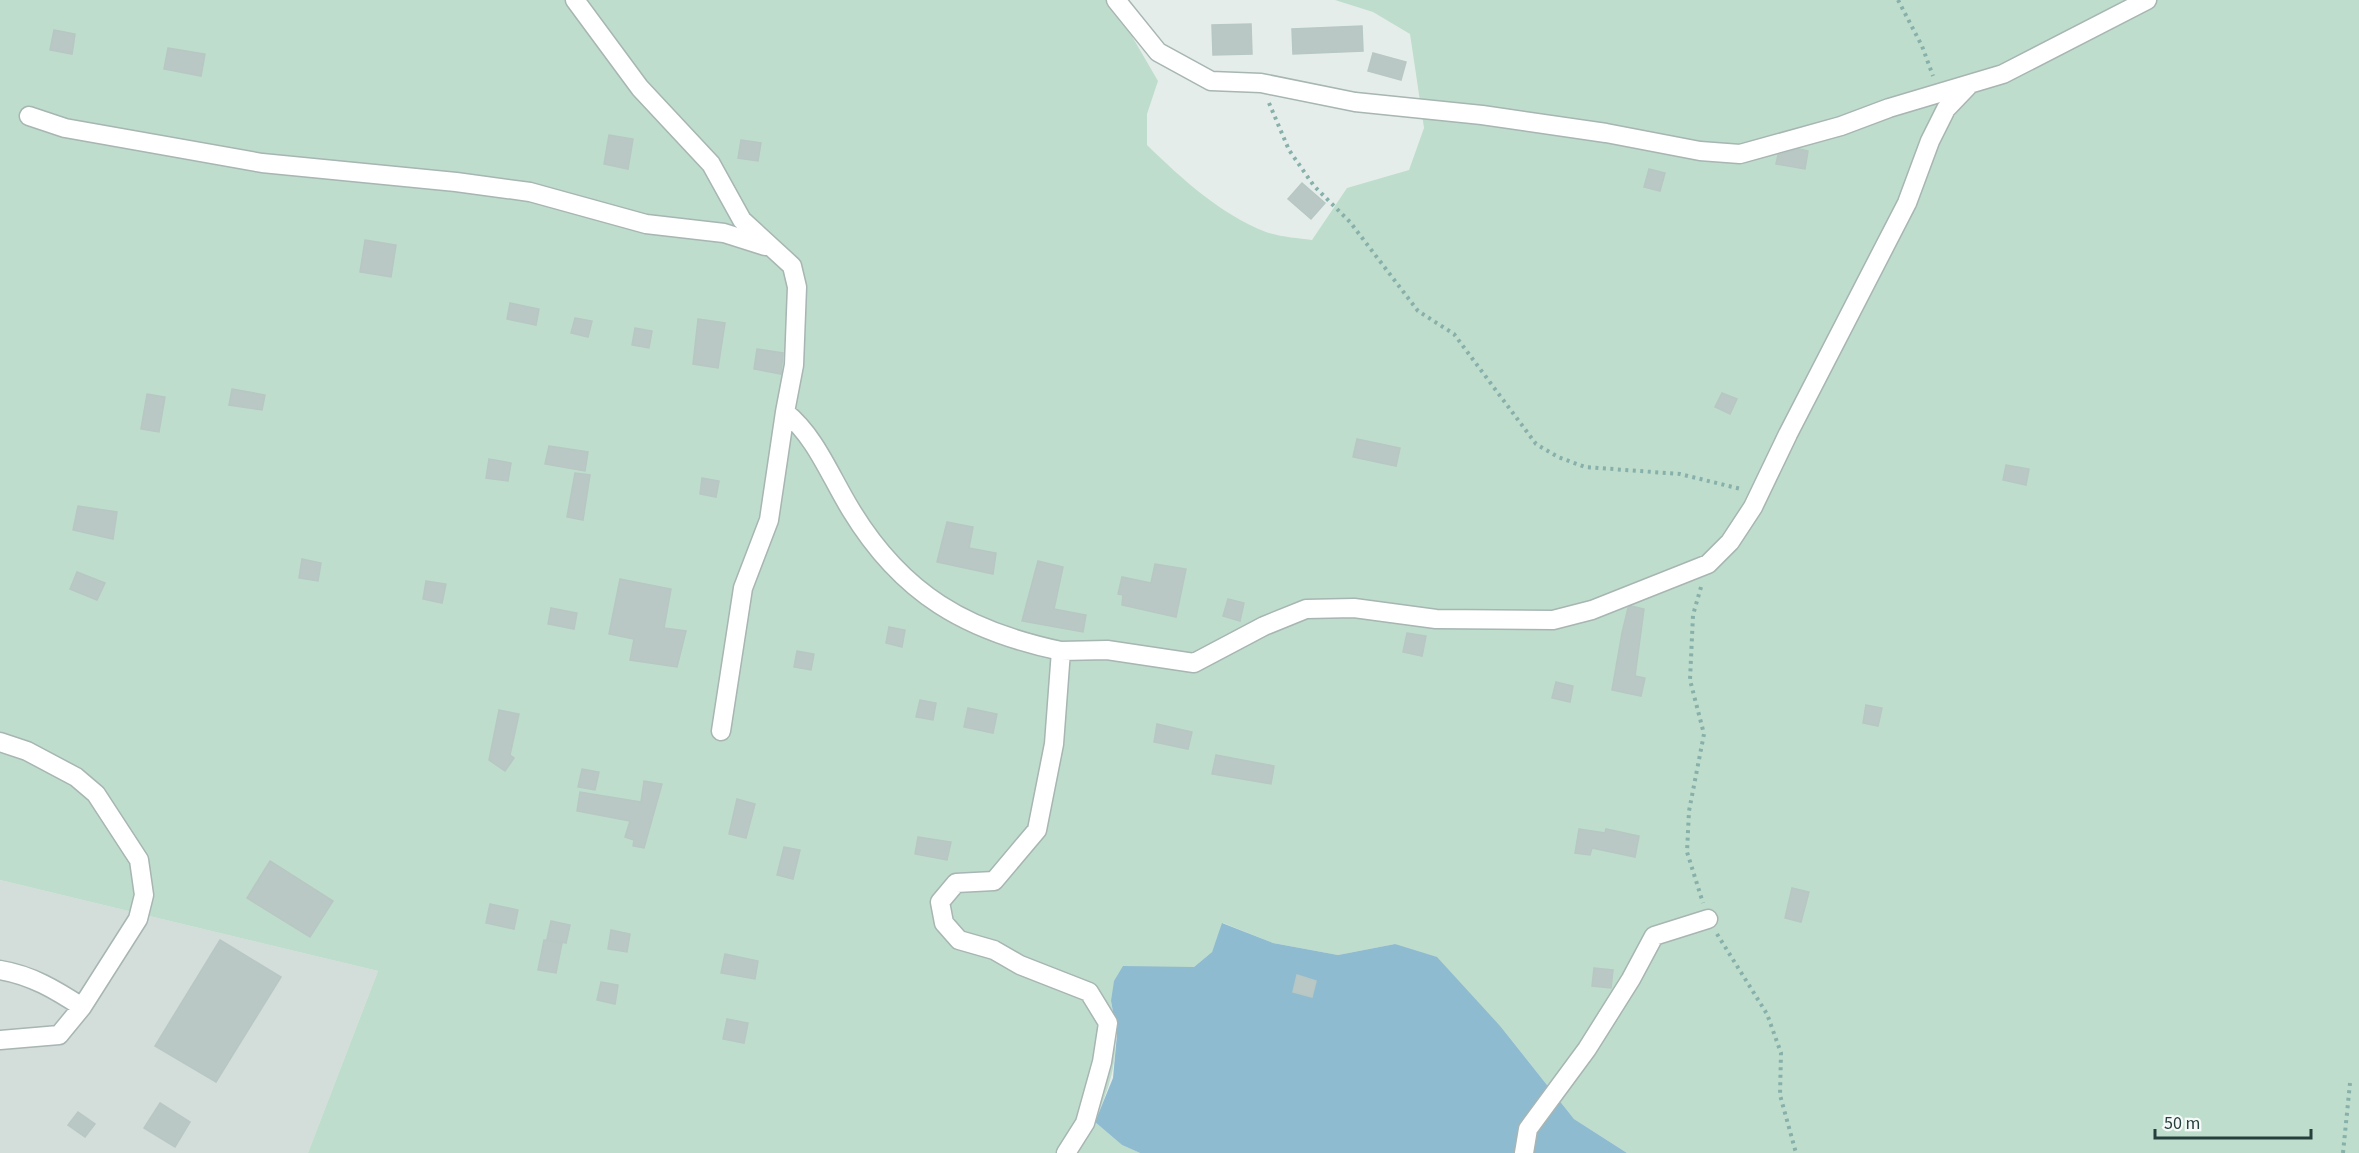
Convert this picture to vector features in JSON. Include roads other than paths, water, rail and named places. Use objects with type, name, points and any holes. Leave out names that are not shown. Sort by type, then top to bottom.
[{"type":"street","points":[[575,0],[640,88],[711,164],[742,220],[792,266],[797,287],[794,364],[770,520],[743,588],[721,731]]},
{"type":"street","points":[[1116,0],[1158,52],[1211,81],[1261,83],[1355,102],[1482,115],[1606,133],[1700,151],[1740,153],[1841,126],[2003,74],[2147,0]]},
{"type":"street","points":[[785,412],[803,427],[852,512],[892,567],[951,614],[1026,644],[1061,651],[1107,650],[1194,663],[1264,626],[1306,609],[1354,608],[1436,619],[1553,620],[1592,609],[1708,564],[1730,542],[1760,494],[1907,203],[1930,141],[1946,109],[1969,85]]},
{"type":"street","points":[[29,116],[65,128],[262,163],[456,182],[530,192],[646,224],[723,233],[770,247]]},
{"type":"street","points":[[1061,651],[1054,744],[1037,830],[994,881],[956,883],[940,903],[944,923],[959,940],[994,951],[1020,965],[1089,992],[1108,1023],[1102,1062],[1085,1123],[1066,1153]]},
{"type":"street","points":[[0,742],[27,750],[76,777],[96,794],[139,860],[144,895],[138,919],[82,1007],[59,1035],[0,1040]]},
{"type":"street","points":[[1524,1153],[1528,1129],[1587,1049],[1654,936],[1708,919]]},
{"type":"street","points":[[0,970],[18,973],[48,985],[82,1007]]},
{"type":"water","points":[[1222,923],[1273,943],[1338,955],[1395,944],[1437,957],[1501,1027],[1574,1119],[1627,1153],[1140,1153],[1122,1145],[1095,1122],[1113,1078],[1117,1034],[1111,1001],[1114,981],[1123,966],[1194,967],[1212,952]]}]
